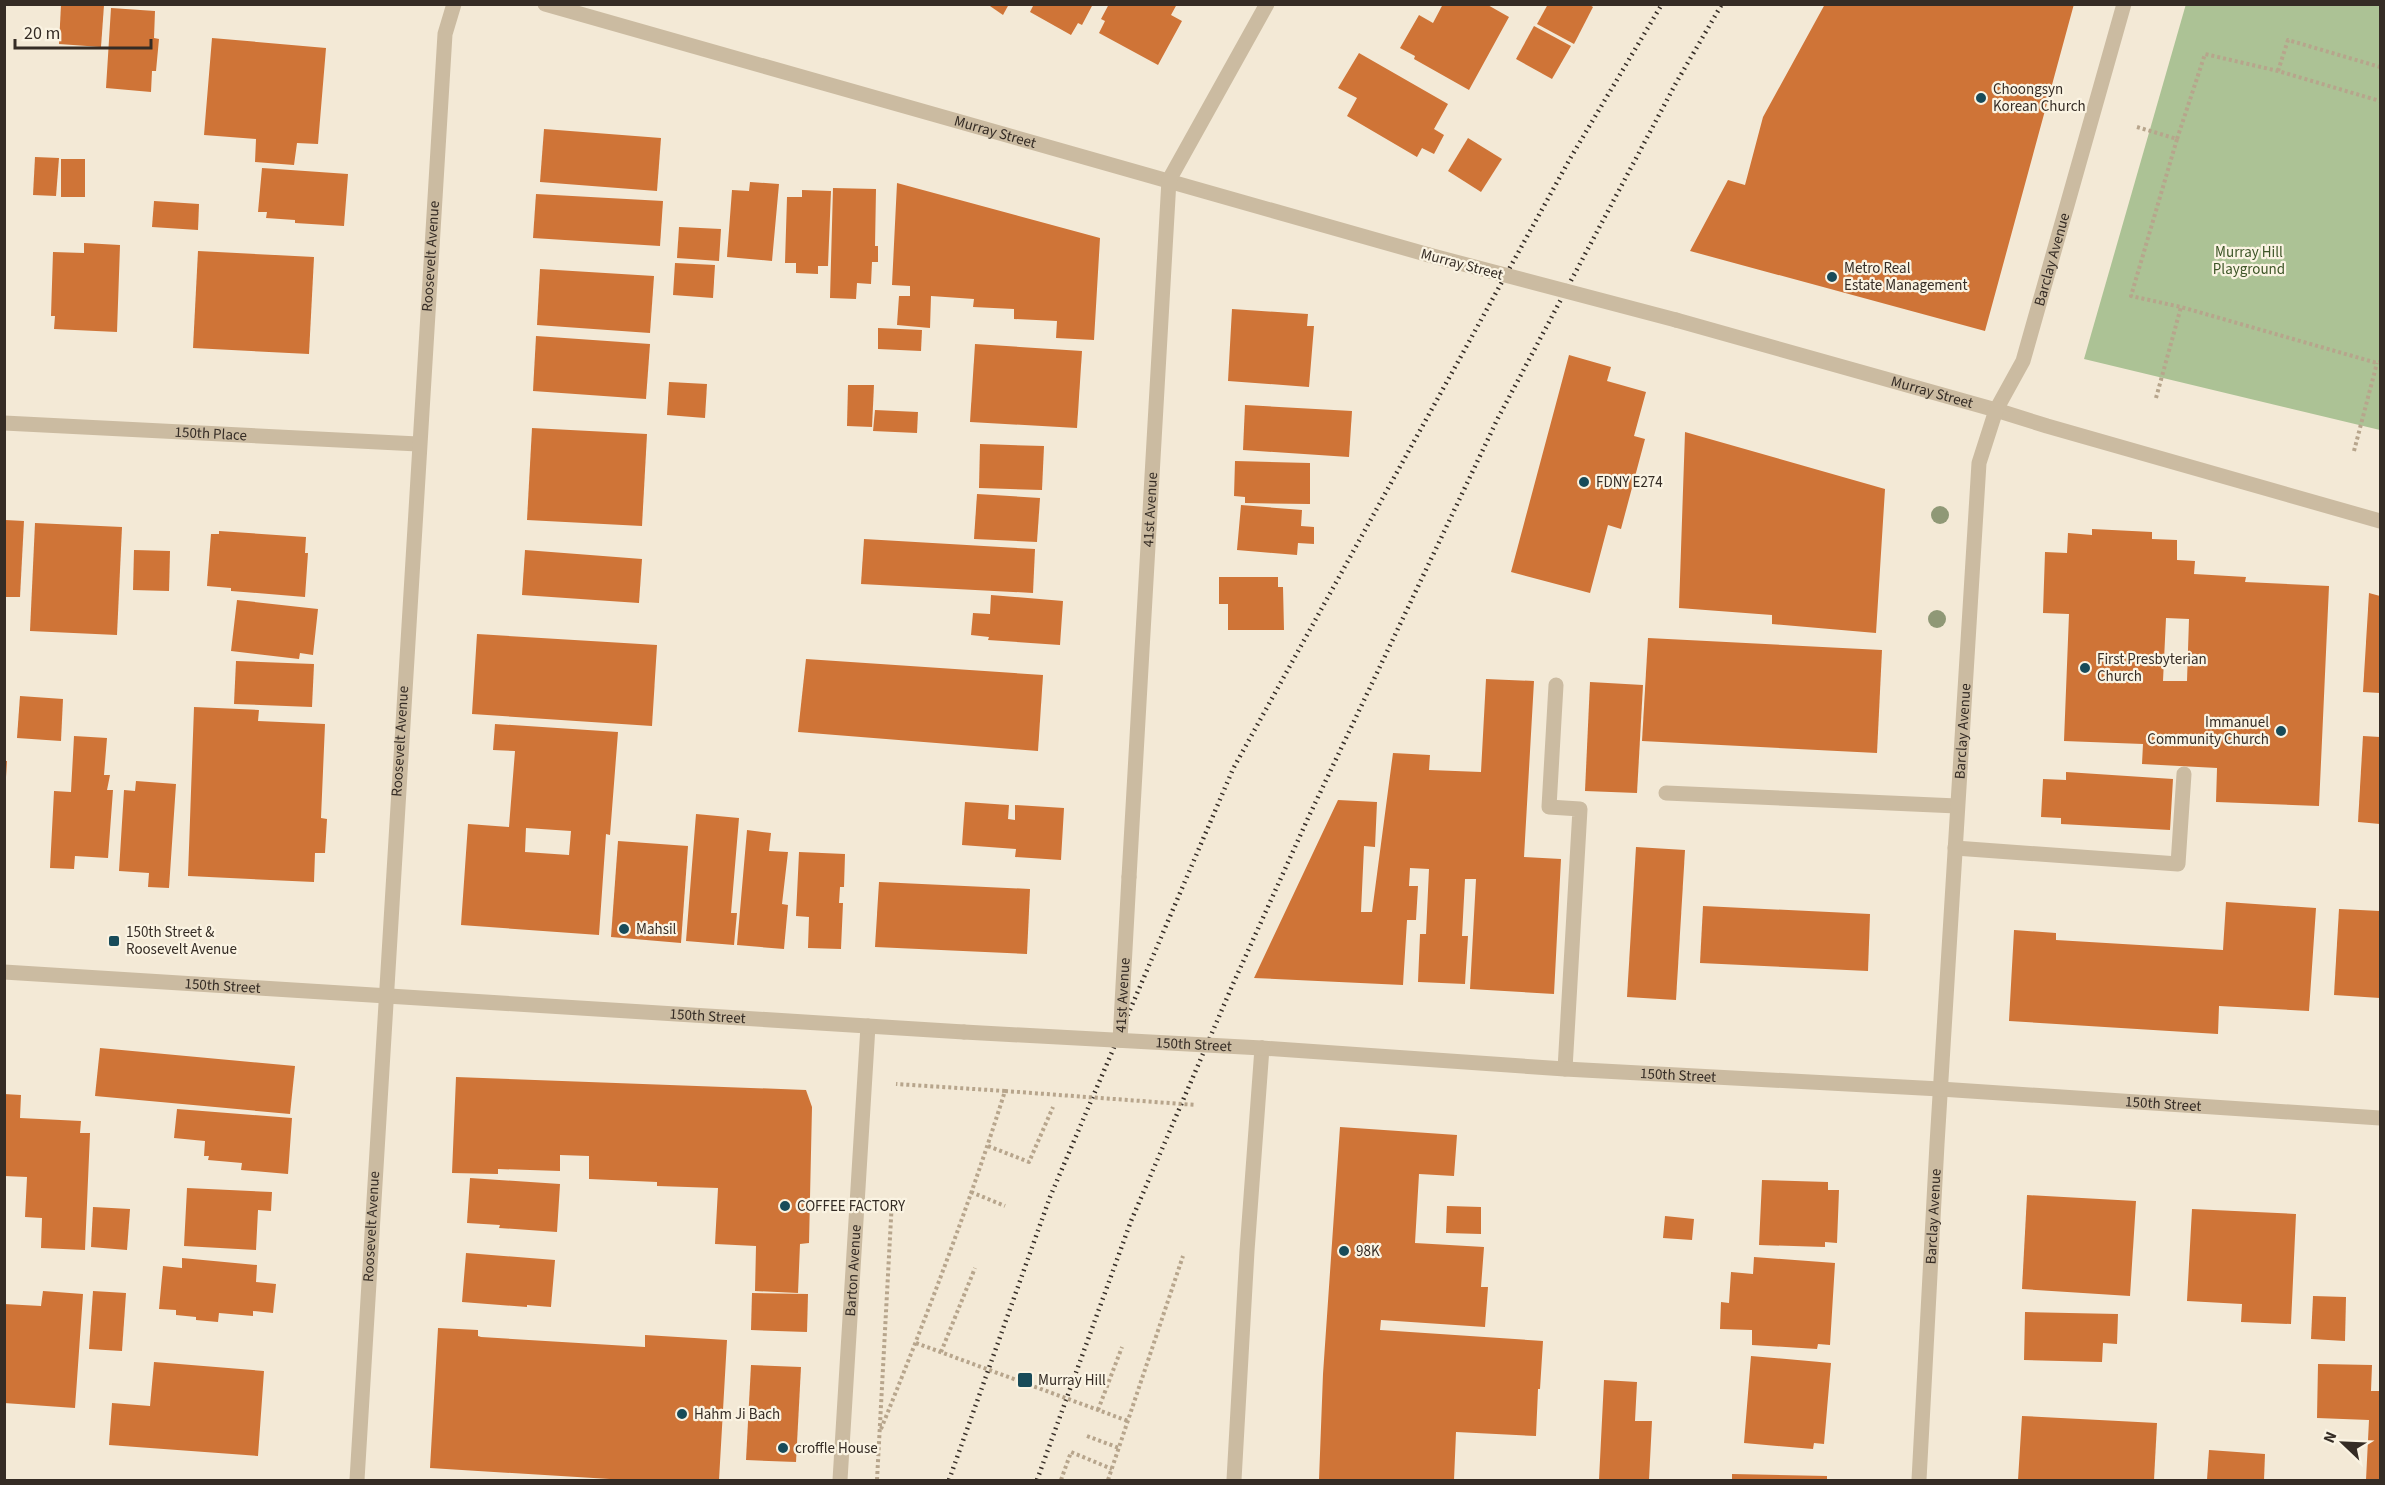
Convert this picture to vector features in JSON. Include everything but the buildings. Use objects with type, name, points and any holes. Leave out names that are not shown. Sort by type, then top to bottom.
[{"type":"street","name":"Roosevelt Avenue","points":[[357,1480],[383,995],[445,33],[454,4]]},
{"type":"street","name":"Murray Street","points":[[545,4],[1430,255],[1676,320],[1996,410],[2380,521]]},
{"type":"street","name":"41st Avenue","points":[[1120,1040],[1169,180],[1267,4]]},
{"type":"street","name":"Barclay Avenue","points":[[1918,1480],[1979,463],[1996,410],[2023,361],[2124,4]]},
{"type":"street","name":"150th Place","points":[[4,423],[418,444]]},
{"type":"street","points":[[1556,685],[1549,807],[1580,809],[1565,1069]]},
{"type":"street","points":[[1955,848],[2178,864],[2184,774]]},
{"type":"street","points":[[1666,793],[1958,806]]},
{"type":"street","name":"150th Street","points":[[4,972],[964,1032],[1262,1048],[1565,1069],[1940,1089],[2380,1118]]},
{"type":"street","name":"Barton Avenue","points":[[840,1480],[868,1026]]},
{"type":"street","points":[[1234,1480],[1246,1251],[1262,1048]]},
{"type":"path","points":[[2278,71],[2288,40],[2380,67]]},
{"type":"path","points":[[2354,451],[2379,363],[2181,307],[2131,296],[2177,139],[2205,54],[2278,71],[2380,101]]},
{"type":"path","points":[[2137,127],[2177,139]]},
{"type":"path","points":[[2156,398],[2181,307]]},
{"type":"path","points":[[892,1084],[1196,1105]]},
{"type":"path","points":[[897,1096],[898,1084]]},
{"type":"path","points":[[881,1430],[916,1343],[988,1146],[1005,1091]]},
{"type":"path","points":[[988,1146],[1029,1162],[1053,1107]]},
{"type":"path","points":[[877,1480],[893,1191]]},
{"type":"path","points":[[971,1192],[1005,1206]]},
{"type":"path","points":[[1108,1480],[1183,1256]]},
{"type":"path","points":[[941,1352],[975,1268]]},
{"type":"path","points":[[916,1343],[1128,1421]]},
{"type":"path","points":[[1098,1410],[1122,1347]]},
{"type":"path","points":[[1088,1436],[1119,1448]]},
{"type":"path","points":[[1061,1480],[1071,1452],[1112,1469]]},
{"type":"green space","name":"Murray Hill Playground","points":[[2186,4],[2380,5],[2380,430],[2084,359]]},
{"type":"railway","points":[[949,1480],[1050,1197],[1233,769],[1571,157],[1662,4]]},
{"type":"railway","points":[[1037,1480],[1131,1221],[1233,984],[1309,816],[1498,418],[1676,83],[1722,4]]},
{"type":"place","name":"Choongsyn Korean Church","points":[[1981,98]]},
{"type":"place","name":"Metro Real Estate Management","points":[[1832,277]]},
{"type":"place","name":"FDNY E274","points":[[1584,482]]},
{"type":"place","name":"First Presbyterian Church","points":[[2085,668]]},
{"type":"place","name":"Immanuel Community Church","points":[[2281,731]]},
{"type":"place","name":"Mahsil","points":[[624,929]]},
{"type":"place","name":"150th Street & Roosevelt Avenue","points":[[114,941]]},
{"type":"place","name":"COFFEE FACTORY","points":[[785,1206]]},
{"type":"place","name":"98K","points":[[1344,1251]]},
{"type":"place","name":"Murray Hill","points":[[1025,1380]]},
{"type":"place","name":"Hahm Ji Bach","points":[[682,1414]]},
{"type":"place","name":"croffle House","points":[[783,1448]]}]
